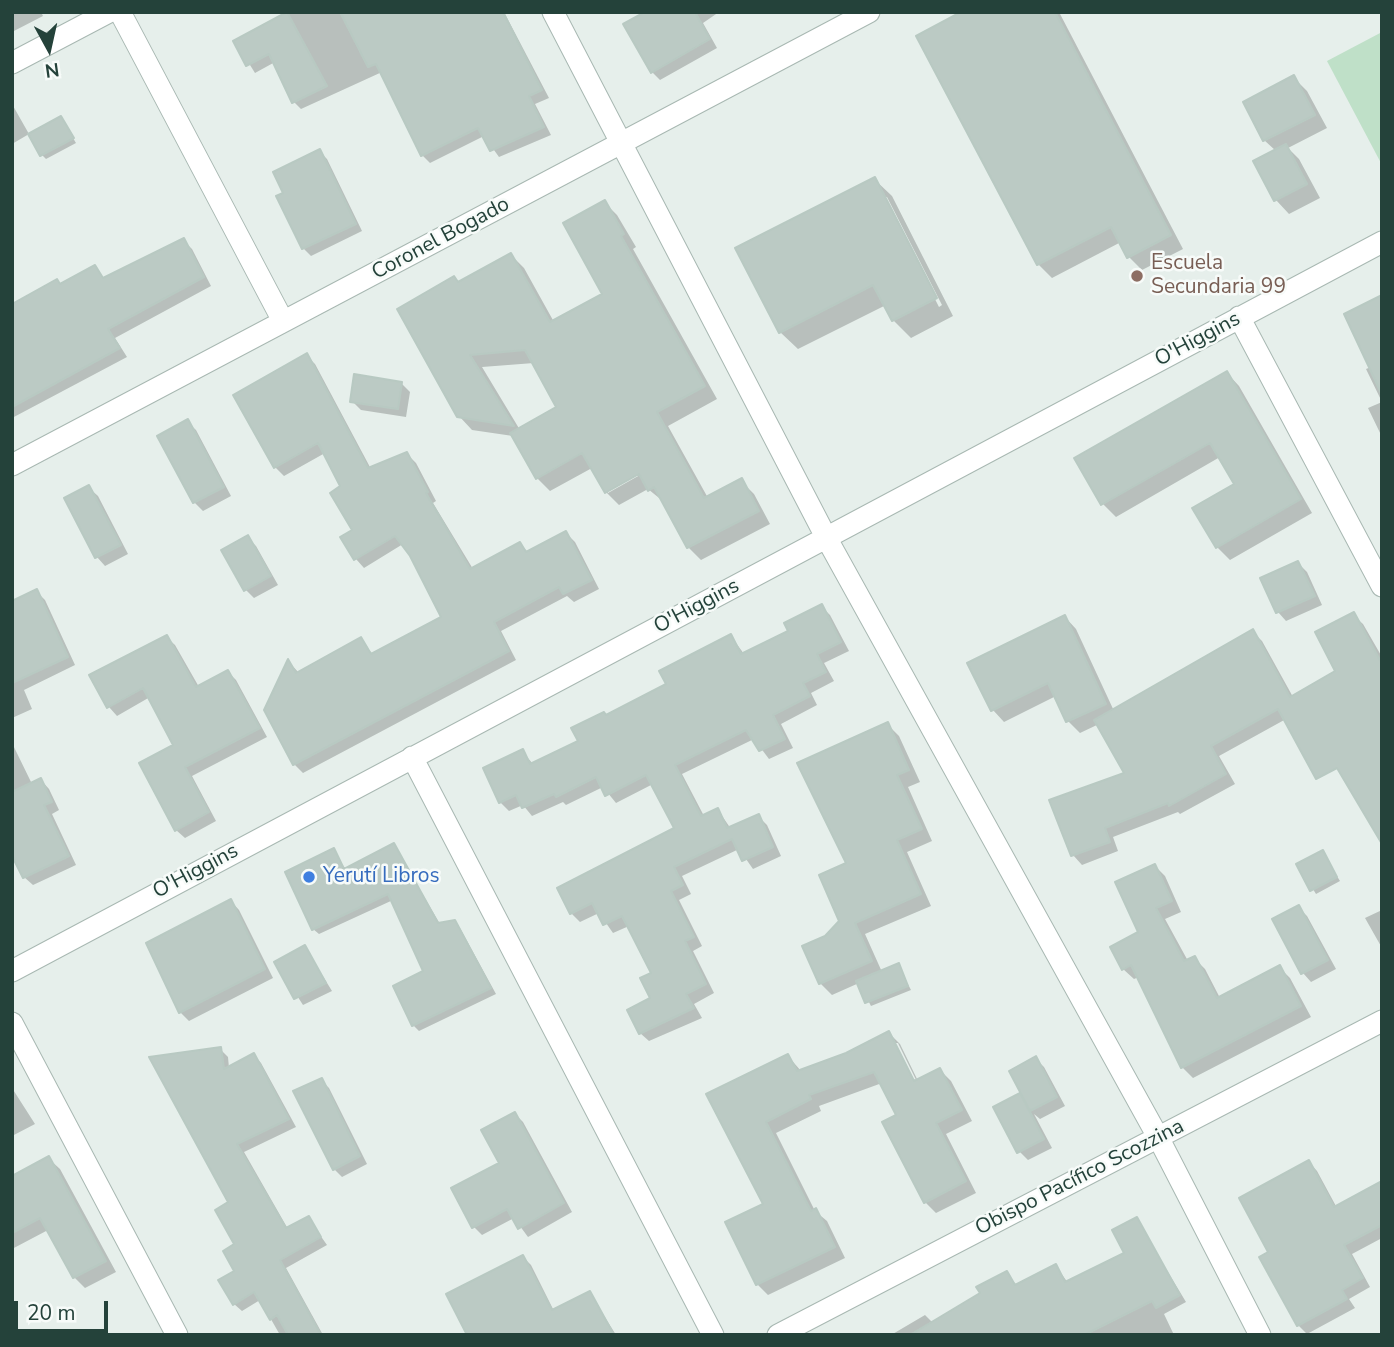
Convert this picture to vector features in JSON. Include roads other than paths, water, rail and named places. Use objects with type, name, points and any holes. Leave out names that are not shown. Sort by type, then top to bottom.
[{"type":"street","points":[[12,63],[108,12]]},
{"type":"street","points":[[120,12],[283,321]]},
{"type":"street","points":[[553,12],[827,539],[1158,1137],[1260,1335]]},
{"type":"street","name":"Coronel Bogado","points":[[12,466],[869,12]]},
{"type":"street","name":"O'Higgins","points":[[12,971],[1382,242]]},
{"type":"street","points":[[1239,317],[1382,586]]},
{"type":"street","points":[[412,757],[713,1335]]},
{"type":"street","name":"Obispo Pacífico Scozzina","points":[[778,1335],[1382,1021]]},
{"type":"street","points":[[12,1023],[177,1335]]},
{"type":"place","name":"Escuela Secundaria 99","points":[[1137,276]]},
{"type":"place","name":"Yerutí Libros","points":[[309,877]]}]
